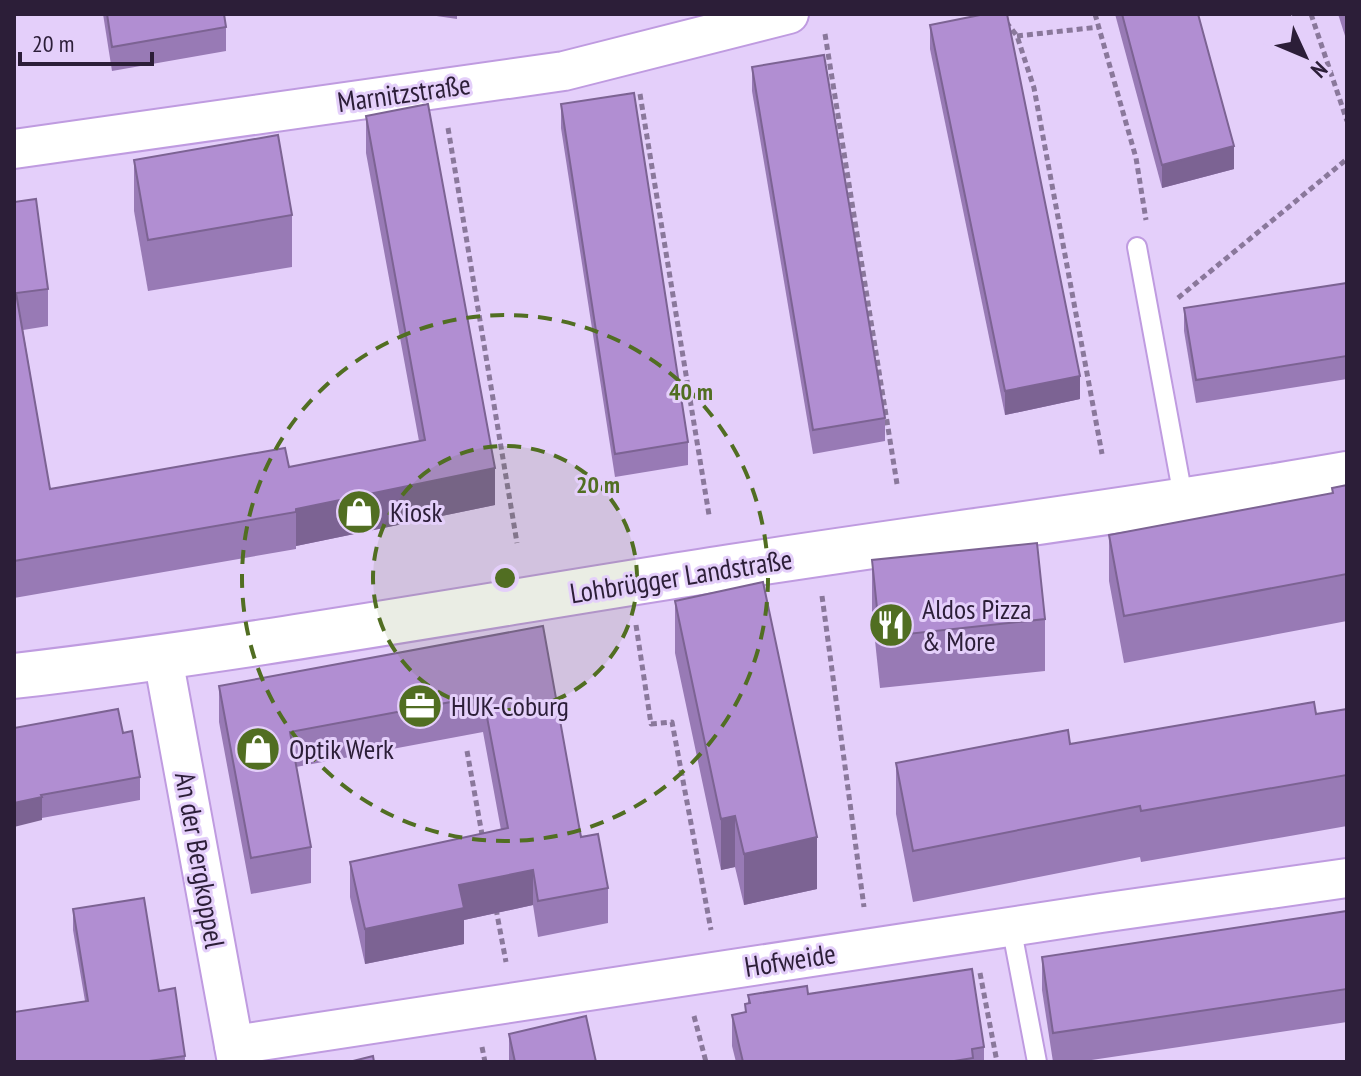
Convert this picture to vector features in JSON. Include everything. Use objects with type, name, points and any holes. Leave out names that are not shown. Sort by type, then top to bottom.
[{"type":"street","name":"Marnitzstraße","points":[[14,149],[564,71],[789,14]]},
{"type":"street","name":"Lohbrügger Landstraße","points":[[14,676],[163,658],[630,583],[1184,502],[1347,474]]},
{"type":"street","name":"An der Bergkoppel","points":[[163,658],[235,1054]]},
{"type":"street","name":"Hofweide","points":[[235,1054],[513,1002],[1347,878]]},
{"type":"lane","points":[[1137,247],[1184,502]]},
{"type":"lane","points":[[1011,926],[1037,1062]]},
{"type":"path","points":[[1000,14],[1017,36],[1034,88],[1102,454]]},
{"type":"path","points":[[1095,14],[1136,158],[1147,225],[1137,247]]},
{"type":"path","points":[[1311,14],[1347,121]]},
{"type":"path","points":[[1017,36],[1099,27]]},
{"type":"path","points":[[825,30],[897,484]]},
{"type":"path","points":[[634,53],[709,515]]},
{"type":"path","points":[[442,88],[517,543]]},
{"type":"path","points":[[1151,320],[1347,159]]},
{"type":"path","points":[[816,555],[869,948]]},
{"type":"path","points":[[630,583],[651,724],[672,722],[719,970]]},
{"type":"path","points":[[467,751],[484,845]]},
{"type":"path","points":[[496,908],[513,1002]]},
{"type":"path","points":[[972,932],[997,1062]]},
{"type":"building","points":[[107,14],[224,14],[226,27],[112,47]]},
{"type":"building","points":[[985,14],[1007,14],[1080,376],[1005,391],[930,25]]},
{"type":"building","points":[[1122,14],[1198,14],[1234,146],[1162,165]]},
{"type":"building","points":[[824,55],[885,418],[813,430],[752,67]]},
{"type":"building","points":[[634,93],[688,442],[615,454],[561,104]]},
{"type":"building","points":[[428,104],[495,468],[296,509],[296,512],[14,561],[14,202],[36,199],[48,289],[16,293],[50,489],[285,448],[289,467],[425,440],[366,116]]},
{"type":"building","points":[[278,135],[292,215],[148,240],[134,160]]},
{"type":"building","points":[[1347,283],[1347,356],[1196,380],[1184,308]]},
{"type":"building","points":[[1347,485],[1347,574],[1124,616],[1109,535],[1333,493],[1332,488]]},
{"type":"building","points":[[1037,543],[1045,619],[880,637],[872,560]]},
{"type":"building","points":[[763,582],[817,837],[744,854],[735,816],[721,819],[675,601]]},
{"type":"building","points":[[543,626],[581,837],[598,834],[608,888],[538,901],[533,870],[459,885],[464,908],[365,929],[350,862],[508,828],[483,696],[290,732],[311,847],[251,858],[219,686]]},
{"type":"building","points":[[1314,702],[1316,714],[1347,709],[1347,775],[1141,811],[1140,806],[913,851],[896,763],[1068,730],[1070,744]]},
{"type":"building","points":[[118,709],[123,733],[132,731],[140,777],[14,803],[14,728]]},
{"type":"building","points":[[144,898],[159,991],[175,988],[185,1056],[142,1062],[14,1062],[14,1012],[88,1001],[73,909]]},
{"type":"building","points":[[1347,911],[1347,989],[1053,1033],[1042,957]]},
{"type":"building","points":[[972,969],[984,1047],[972,1049],[973,1058],[948,1062],[743,1062],[732,1015],[746,1012],[745,1004],[750,1003],[748,995],[807,986],[808,994]]},
{"type":"building","points":[[586,1016],[596,1062],[515,1062],[509,1034]]},
{"type":"building","points":[[373,1056],[374,1062],[349,1062]]},
{"type":"place","name":"Kiosk","points":[[359,512]]},
{"type":"place","name":"Aldos Pizza & More","points":[[891,625]]},
{"type":"place","name":"HUK-Coburg","points":[[420,706]]},
{"type":"place","name":"Optik Werk","points":[[258,749]]}]
